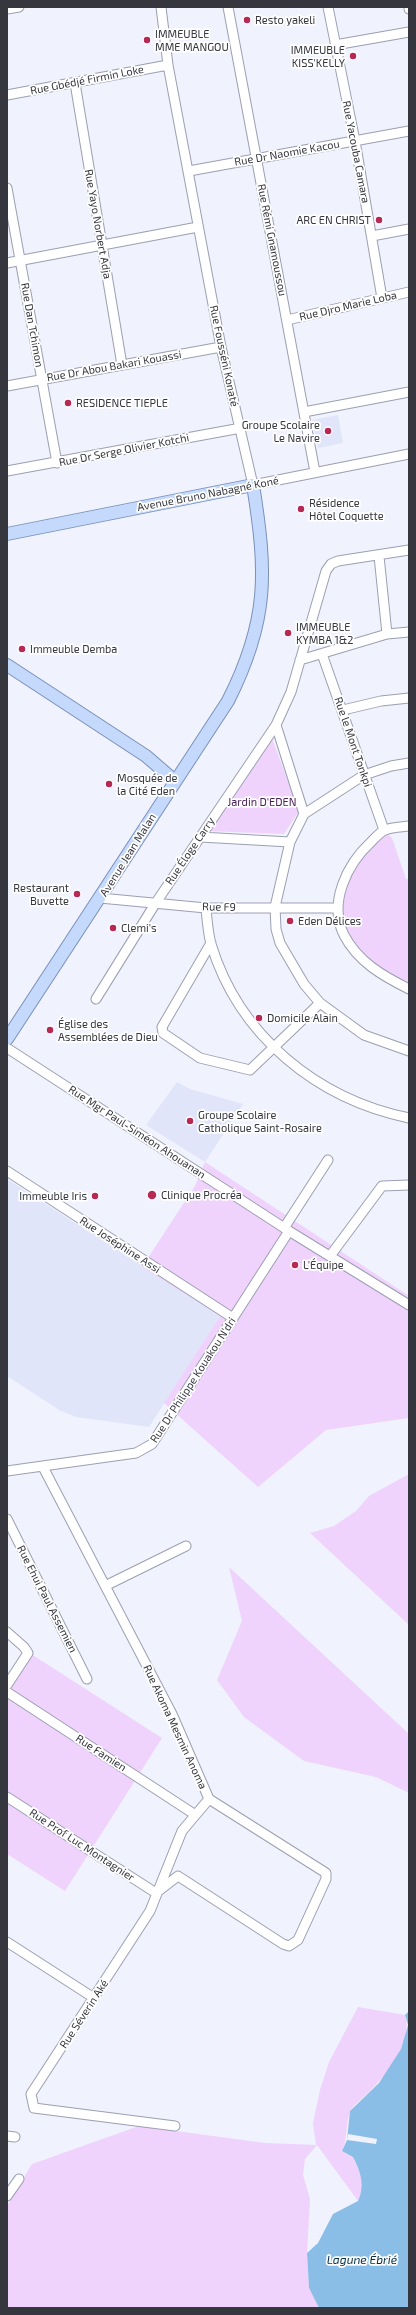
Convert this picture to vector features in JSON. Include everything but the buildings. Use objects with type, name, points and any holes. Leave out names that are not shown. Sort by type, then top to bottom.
[{"type":"main road","name":"Avenue Bruno Nabagné Koné","points":[[7,534],[253,485]]},
{"type":"main road","name":"Rue Fousséni Konaté","points":[[176,781],[228,701],[242,674],[257,632],[263,591],[263,565],[260,526],[253,485]]},
{"type":"main road","points":[[7,665],[146,756],[176,781]]},
{"type":"main road","name":"Avenue Jean Malan","points":[[7,1039],[176,781]]},
{"type":"street","points":[[7,9],[19,7]]},
{"type":"street","name":"Rue Fousséni Konaté","points":[[161,7],[168,65],[221,347],[253,485]]},
{"type":"street","name":"Rue Rémi Gnamoussou","points":[[228,7],[314,472]]},
{"type":"street","name":"Rue Yacouba Camara","points":[[328,7],[355,141],[382,298]]},
{"type":"street","points":[[335,45],[409,32]]},
{"type":"street","name":"Rue Gbédjé Firmin Loke","points":[[7,95],[168,65]]},
{"type":"street","name":"Rue Yayo Norbert Adja","points":[[75,83],[122,365]]},
{"type":"street","name":"Rue Dr Naomie Kacou","points":[[189,171],[409,131]]},
{"type":"street","name":"Rue Dan Tchimon","points":[[7,188],[57,463]]},
{"type":"street","points":[[7,263],[198,227]]},
{"type":"street","points":[[372,236],[409,229]]},
{"type":"street","name":"Rue Djro Marie Loba","points":[[287,320],[409,292]]},
{"type":"street","name":"Rue Dr Abou Bakari Kouassi","points":[[7,386],[221,347]]},
{"type":"street","points":[[304,412],[409,392]]},
{"type":"street","name":"Rue Dr Serge Olivier Kotchi","points":[[7,472],[241,428]]},
{"type":"street","name":"Avenue Bruno Nabagné Koné","points":[[253,485],[409,454]]},
{"type":"street","points":[[387,634],[379,556],[409,550]]},
{"type":"street","name":"Rue Éloge Carry","points":[[96,999],[155,904],[276,725],[291,692],[326,571],[331,564],[379,556]]},
{"type":"street","points":[[300,660],[387,634],[409,632]]},
{"type":"street","name":"Rue le Mont Tonkpi","points":[[322,654],[343,710],[384,830]]},
{"type":"street","points":[[343,710],[381,701],[409,698]]},
{"type":"street","points":[[276,725],[304,814]]},
{"type":"street","points":[[409,763],[391,766],[364,775],[304,814],[290,842],[275,907],[276,929],[280,943],[304,984],[320,1003],[364,1036],[409,1051]]},
{"type":"street","points":[[409,826],[384,830],[358,853],[346,874],[338,908],[344,934],[362,960],[385,977],[409,989]]},
{"type":"street","points":[[200,837],[290,842]]},
{"type":"street","name":"Rue F9","points":[[100,898],[206,908],[338,908]]},
{"type":"street","points":[[206,908],[211,943],[234,994],[252,1022],[274,1047],[302,1073],[327,1088],[356,1103],[386,1113],[409,1118]]},
{"type":"street","points":[[211,943],[162,1027],[163,1033],[200,1058],[250,1070],[256,1067],[274,1047],[320,1003]]},
{"type":"street","name":"Rue Mgr Paul-Siméon Ahouanan","points":[[7,1048],[286,1230],[409,1305]]},
{"type":"street","name":"Rue Dr Philippe Kouakou N'dri","points":[[7,1471],[136,1453],[152,1444],[233,1318],[328,1160]]},
{"type":"street","name":"Rue Joséphine Assi","points":[[7,1171],[233,1318]]},
{"type":"street","points":[[330,1256],[382,1186],[409,1185]]},
{"type":"street","name":"Rue Akoma Mesmin Anoma","points":[[43,1467],[172,1714],[209,1798],[326,1873],[326,1880],[298,1940],[289,1946],[283,1944],[178,1876],[156,1893]]},
{"type":"street","name":"Rue Ehui Paul Assemien","points":[[7,1520],[87,1679]]},
{"type":"street","points":[[105,1586],[186,1546]]},
{"type":"street","points":[[7,1632],[24,1647],[28,1653],[7,1685]]},
{"type":"street","name":"Rue Famien","points":[[7,1692],[194,1814]]},
{"type":"street","name":"Rue Prof Luc Montagnier","points":[[7,1798],[156,1893]]},
{"type":"street","name":"Rue Séverin Aké","points":[[175,2126],[34,2108],[31,2094],[150,1911],[182,1831],[194,1814],[209,1798]]},
{"type":"street","points":[[7,1942],[94,1998]]},
{"type":"street","points":[[7,2196],[19,2179]]},
{"type":"shaded area","name":"Groupe Scolaire Le Navire","points":[[338,415],[343,443],[318,448],[312,420]]},
{"type":"shaded area","name":"Groupe Scolaire Catholique Saint-Rosaire","points":[[177,1082],[190,1089],[243,1104],[205,1162],[146,1125]]},
{"type":"shaded area","points":[[7,1179],[220,1316],[149,1427],[76,1417],[59,1410],[7,1376]]},
{"type":"green space","name":"Jardin D'EDEN","points":[[270,733],[299,811],[284,834],[207,831]]},
{"type":"green space","points":[[387,833],[392,838],[406,879],[409,879],[409,982],[387,974],[365,957],[347,933],[342,911],[349,875],[360,854]]},
{"type":"green space","points":[[205,1162],[409,1296],[409,1418],[326,1430],[258,1487],[164,1403],[220,1316],[142,1267],[195,1186]]},
{"type":"green space","points":[[409,1474],[409,1625],[310,1533],[334,1526],[356,1511],[369,1496]]},
{"type":"green space","points":[[229,1567],[409,1734],[409,1793],[376,1777],[304,1761],[244,1717],[217,1680],[242,1621]]},
{"type":"green space","points":[[31,1654],[162,1738],[65,1891],[7,1854],[7,1692]]},
{"type":"green space","points":[[358,2007],[405,2015],[405,2036],[397,2057],[390,2067],[376,2085],[353,2107],[348,2117],[345,2141],[342,2151],[353,2157],[360,2173],[362,2184],[358,2201],[317,2145],[305,2159],[303,2175],[310,2199],[307,2253],[309,2288],[319,2308],[7,2308],[7,2206],[32,2164],[139,2126],[265,2143],[316,2145],[313,2123],[320,2090],[329,2062]]},
{"type":"water","name":"Lagune Ébrié","points":[[409,2011],[409,2308],[319,2308],[309,2288],[307,2253],[318,2243],[333,2214],[358,2201],[362,2184],[360,2174],[353,2157],[342,2151],[347,2140],[350,2111],[379,2083],[401,2049],[408,2025],[405,2015]]},
{"type":"pier","points":[[348,2134],[377,2139],[376,2144],[347,2140]]},
{"type":"place","name":"Resto yakeli","points":[[247,20]]},
{"type":"place","name":"IMMEUBLE MME MANGOU","points":[[147,40]]},
{"type":"place","name":"IMMEUBLE KISS'KELLY","points":[[353,56]]},
{"type":"place","name":"ARC EN CHRIST","points":[[379,220]]},
{"type":"place","name":"RESIDENCE TIEPLE","points":[[68,403]]},
{"type":"place","name":"Groupe Scolaire Le Navire","points":[[328,431]]},
{"type":"place","name":"Résidence Hôtel Coquette","points":[[301,509]]},
{"type":"place","name":"IMMEUBLE KYMBA 1&2","points":[[288,633]]},
{"type":"place","name":"Immeuble Demba","points":[[22,649]]},
{"type":"place","name":"Mosquée de la Cité Eden","points":[[109,784]]},
{"type":"place","name":"Restaurant Buvette","points":[[77,894]]},
{"type":"place","name":"Eden Délices","points":[[290,921]]},
{"type":"place","name":"Clemi's","points":[[113,928]]},
{"type":"place","name":"Domicile Alain","points":[[259,1018]]},
{"type":"place","name":"Église des Assemblées de Dieu","points":[[50,1030]]},
{"type":"place","name":"Groupe Scolaire Catholique Saint-Rosaire","points":[[190,1121]]},
{"type":"place","name":"Clinique Procréa","points":[[152,1195]]},
{"type":"place","name":"Immeuble Iris","points":[[95,1196]]},
{"type":"place","name":"L'Équipe","points":[[295,1265]]}]
